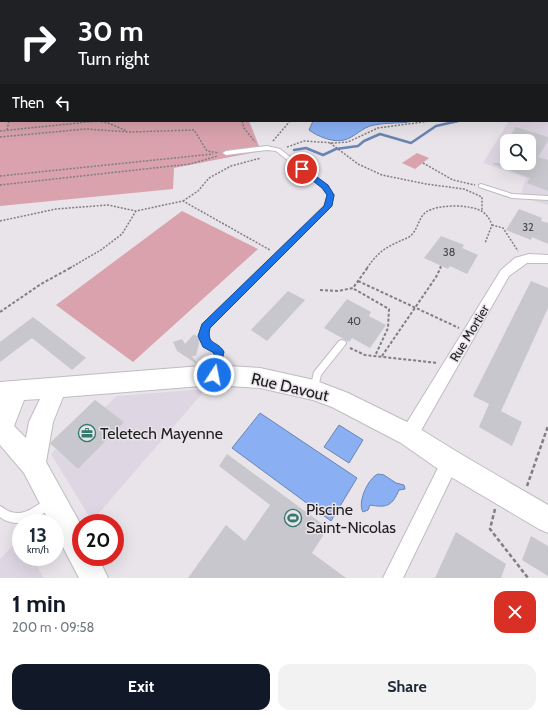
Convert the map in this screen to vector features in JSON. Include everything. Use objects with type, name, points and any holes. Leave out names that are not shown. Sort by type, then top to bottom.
[{"type":"street","name":"Rue Mortier","points":[[409,435],[505,273],[517,262],[533,258],[548,259]]},
{"type":"street","name":"Rue Davout","points":[[8,392],[214,375],[260,378],[314,390],[340,400],[409,435],[450,462],[548,520]]},
{"type":"street","points":[[33,464],[41,422],[56,388]]},
{"type":"street","points":[[8,392],[0,429],[33,464],[72,536]]},
{"type":"street","points":[[393,578],[450,462]]},
{"type":"street","points":[[88,566],[94,578]]},
{"type":"lane","points":[[214,375],[219,352],[207,344],[203,336],[205,327],[328,206],[330,195],[325,187],[278,150],[264,148],[226,153]]},
{"type":"lane","points":[[481,186],[512,196],[548,198]]},
{"type":"lane","points":[[314,390],[317,374],[342,343]]},
{"type":"lane","points":[[0,511],[7,517],[19,519],[35,513],[54,501]]},
{"type":"path","points":[[7,130],[9,122]]},
{"type":"path","points":[[0,131],[88,122]]},
{"type":"path","points":[[103,122],[130,132]]},
{"type":"path","points":[[242,122],[244,128],[264,148],[289,122]]},
{"type":"path","points":[[0,221],[56,209],[108,205],[136,211],[183,202],[198,191],[209,178],[232,166],[255,160],[278,150],[304,142],[348,142],[378,128],[423,122]]},
{"type":"path","points":[[0,137],[86,129],[130,132],[194,130],[207,151],[214,153]]},
{"type":"path","points":[[329,143],[358,164],[382,175],[426,184],[464,189],[482,197],[482,211]]},
{"type":"path","points":[[0,176],[214,153],[226,153]]},
{"type":"path","points":[[0,185],[184,164],[212,158],[226,153]]},
{"type":"path","points":[[423,163],[448,178],[481,186]]},
{"type":"path","points":[[464,183],[464,189]]},
{"type":"path","points":[[183,202],[278,254]]},
{"type":"path","points":[[353,288],[372,261],[384,249],[408,238],[414,232],[424,214],[433,209],[474,208],[482,211],[487,215],[492,225],[485,243]]},
{"type":"path","points":[[0,312],[41,284],[101,250],[122,234],[136,211]]},
{"type":"path","points":[[492,225],[503,228],[525,260]]},
{"type":"path","points":[[382,356],[440,270],[441,266]]},
{"type":"path","points":[[358,281],[469,333]]},
{"type":"path","points":[[320,290],[338,291],[353,288],[389,309],[390,319],[388,332],[375,356]]},
{"type":"path","points":[[342,343],[365,356],[382,356],[451,365]]},
{"type":"path","points":[[528,578],[490,529],[510,497],[548,426]]},
{"type":"shaded area","points":[[0,122],[249,122],[261,151],[174,168],[173,189],[0,206]]},
{"type":"shaded area","points":[[508,122],[548,122],[548,205],[520,197],[526,178],[503,170],[536,170],[536,134],[501,134]]},
{"type":"shaded area","points":[[500,136],[500,169],[483,163]]},
{"type":"shaded area","points":[[417,153],[429,158],[415,169],[402,163]]},
{"type":"shaded area","points":[[182,211],[258,249],[133,362],[56,305]]},
{"type":"shaded area","points":[[206,389],[98,514],[88,514],[51,454],[56,449],[50,444],[95,400],[105,407],[117,396]]},
{"type":"shaded area","points":[[12,546],[12,566],[37,566],[43,578],[0,578],[0,559]]},
{"type":"water","points":[[313,122],[405,122],[370,126],[348,139],[340,141],[335,141],[316,135],[309,130]]},
{"type":"water","points":[[260,413],[357,478],[331,521],[232,448]]},
{"type":"water","points":[[339,425],[363,440],[349,463],[324,447]]},
{"type":"water","points":[[378,474],[384,475],[396,483],[404,485],[405,489],[399,490],[394,500],[388,505],[370,505],[368,510],[363,512],[361,503],[364,491],[374,476]]},
{"type":"building","points":[[516,127],[548,137],[548,141],[538,157],[548,160],[548,191],[527,183],[530,178],[509,170],[536,170],[536,134],[511,134]]},
{"type":"building","points":[[500,163],[500,167],[493,164]]},
{"type":"building","points":[[519,209],[542,218],[541,221],[548,223],[548,244],[532,237],[531,240],[506,230]]},
{"type":"building","points":[[441,236],[464,245],[462,248],[478,255],[467,274],[450,266],[448,269],[424,258]]},
{"type":"building","points":[[531,281],[548,288],[548,308],[501,411],[522,422],[512,446],[479,427],[489,404],[473,396]]},
{"type":"building","points":[[288,291],[305,300],[267,341],[251,330]]},
{"type":"building","points":[[347,299],[371,312],[369,316],[386,325],[370,348],[352,338],[349,342],[324,328]]},
{"type":"building","points":[[33,317],[86,358],[72,370],[32,338],[0,362],[0,342]]},
{"type":"building","points":[[194,334],[200,339],[196,356],[192,356],[197,364],[177,351],[173,342],[182,339],[185,344]]},
{"type":"building","name":"Teletech Mayenne","points":[[95,400],[124,422],[78,469],[51,444],[51,442]]},
{"type":"building","name":"Piscine Saint-Nicolas","points":[[227,454],[328,528],[312,553],[346,578],[188,578],[226,525],[245,541],[270,505],[219,466]]},
{"type":"building","points":[[456,532],[506,564],[501,578],[435,578]]},
{"type":"building","points":[[531,536],[548,546],[548,576],[522,560]]},
{"type":"waterway","points":[[294,150],[306,148],[323,155],[336,149],[358,146],[364,141],[380,134],[411,143],[436,126],[454,122]]},
{"type":"place","name":"Teletech Mayenne","points":[[87,433]]},
{"type":"place","name":"Piscine Saint-Nicolas","points":[[293,518]]},
{"type":"route","points":[[214,375],[219,352],[207,344],[203,336],[205,327],[268,263],[328,206],[330,195],[325,187],[302,169]]}]
